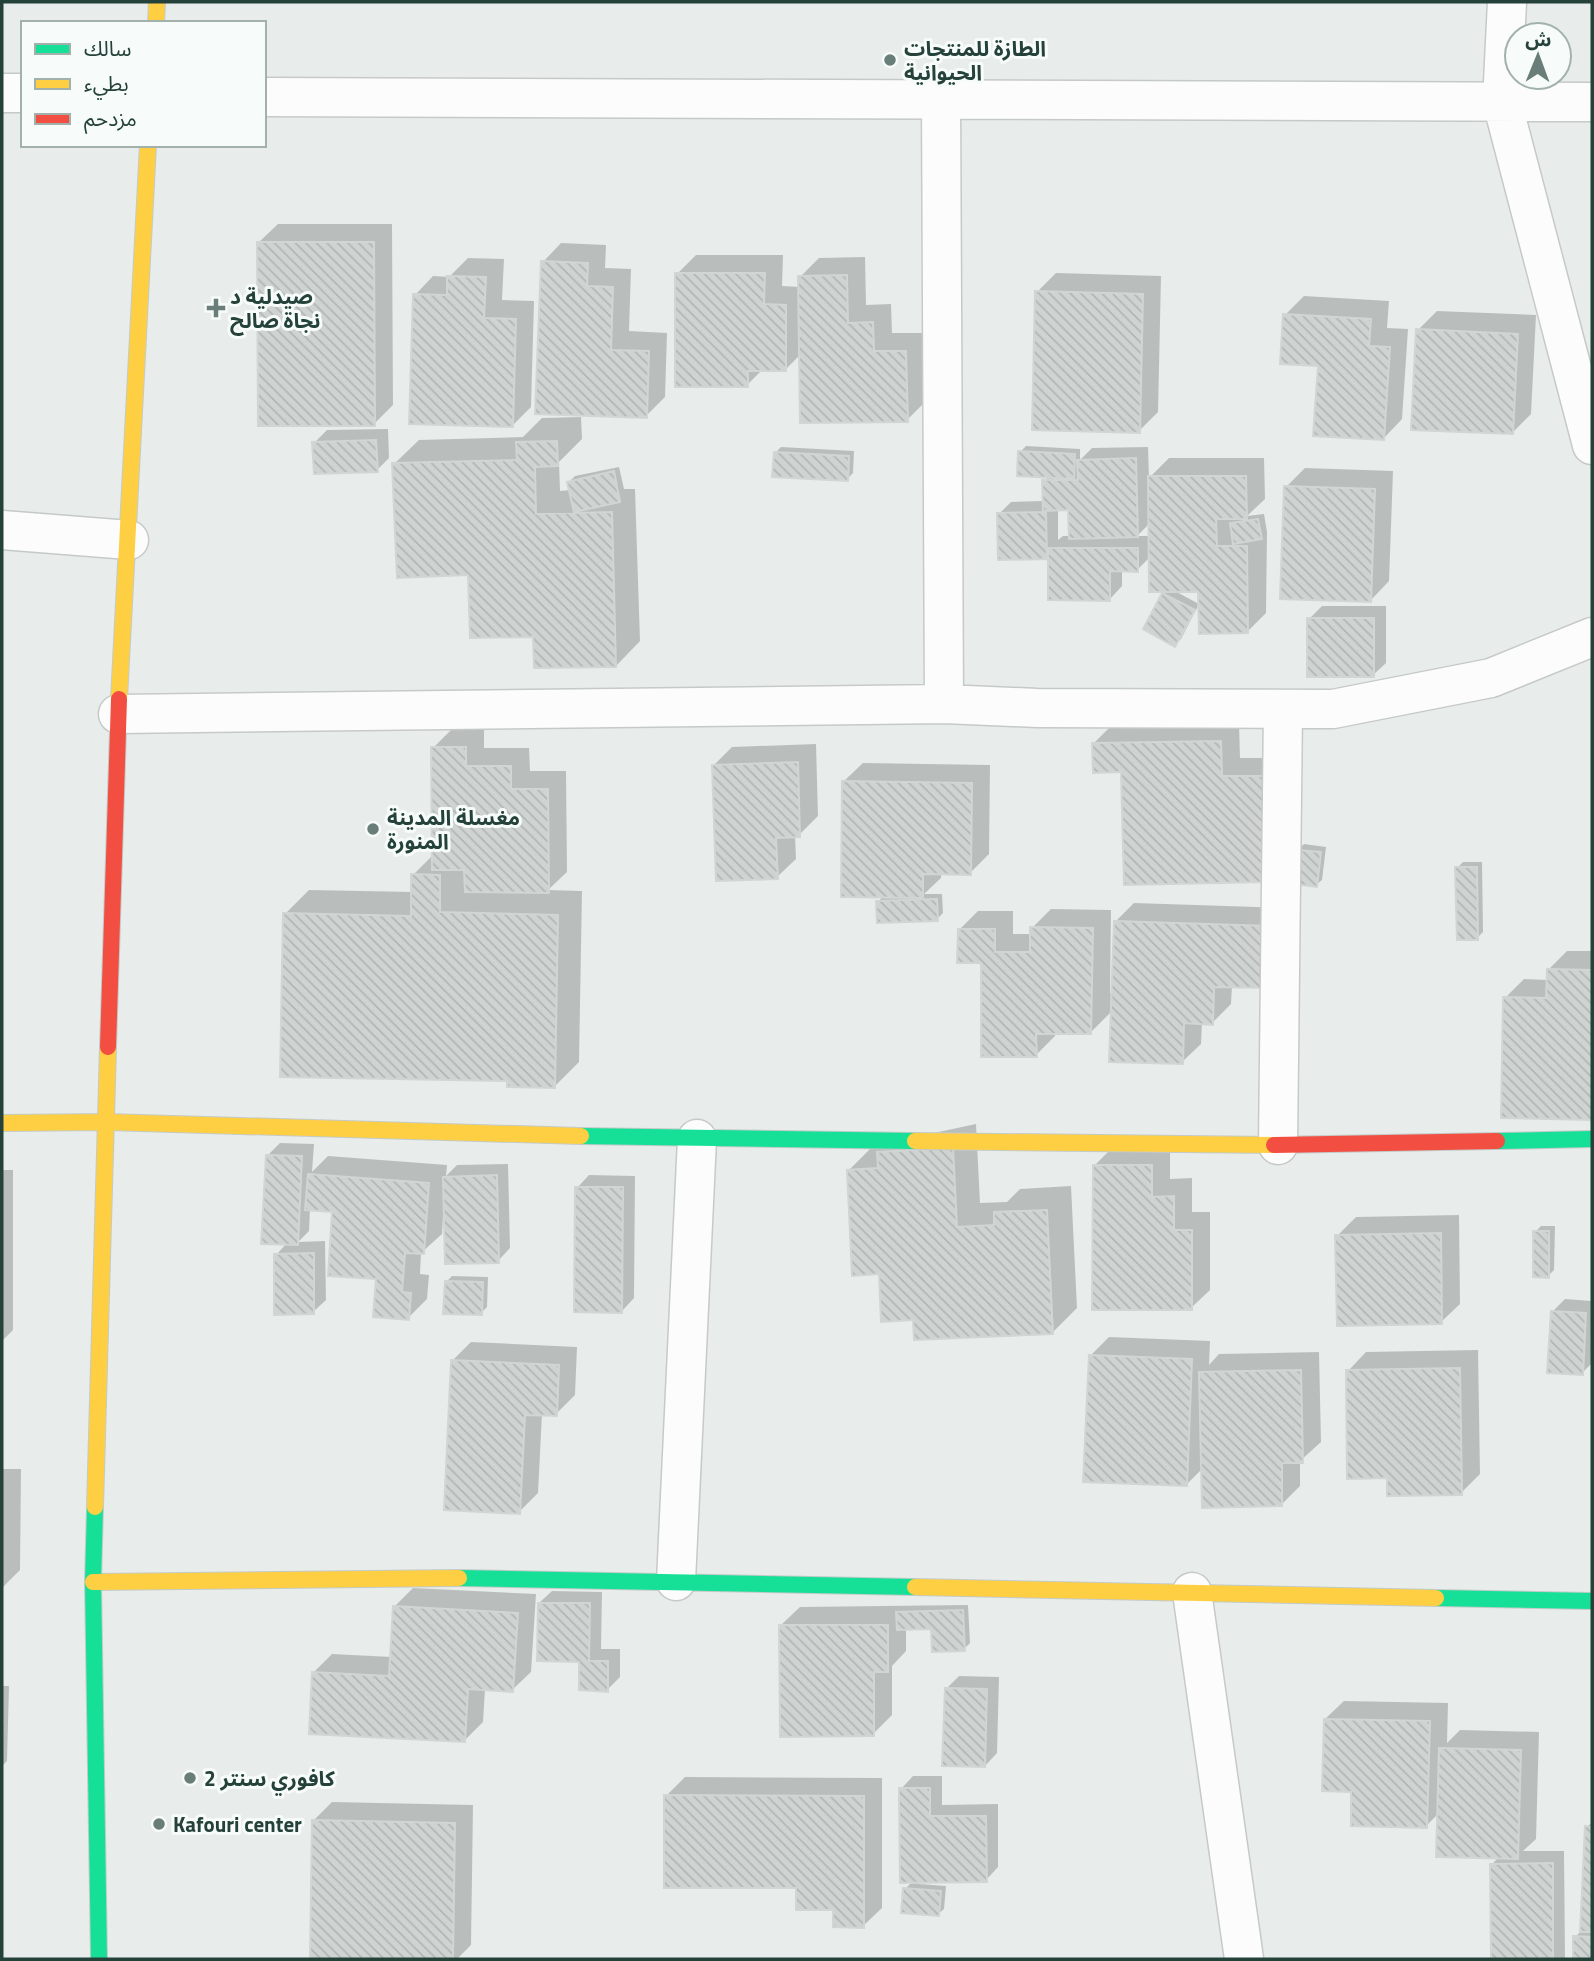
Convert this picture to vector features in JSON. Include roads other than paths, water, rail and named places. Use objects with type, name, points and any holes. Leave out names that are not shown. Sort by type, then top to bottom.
[{"type":"street","points":[[156,21],[158,2]]},
{"type":"street","points":[[1507,2],[1502,102],[1592,445]]},
{"type":"street","points":[[2,93],[21,93]]},
{"type":"street","points":[[266,97],[1592,102]]},
{"type":"street","points":[[941,100],[944,704]]},
{"type":"street","points":[[99,1959],[93,1582],[118,714],[148,147]]},
{"type":"street","points":[[2,530],[129,540]]},
{"type":"street","points":[[118,714],[944,704],[1037,708],[1333,709],[1491,678],[1592,637]]},
{"type":"street","points":[[1278,1145],[1283,709]]},
{"type":"street","points":[[2,1123],[107,1122],[696,1139],[1278,1145],[1592,1139]]},
{"type":"street","points":[[676,1581],[696,1139]]},
{"type":"street","points":[[93,1582],[452,1578],[1592,1601]]},
{"type":"street","points":[[1192,1592],[1244,1959]]},
{"type":"place","name":"الطازة للمنتجات الحيوانية","points":[[890,60]]},
{"type":"place","name":"صيدلية د نجاة صالح","points":[[216,308]]},
{"type":"place","name":"مغسلة المدينة المنورة","points":[[373,829]]},
{"type":"place","name":"كافوري سنتر 2","points":[[190,1778]]},
{"type":"place","name":"Kafouri center","points":[[159,1824]]}]
